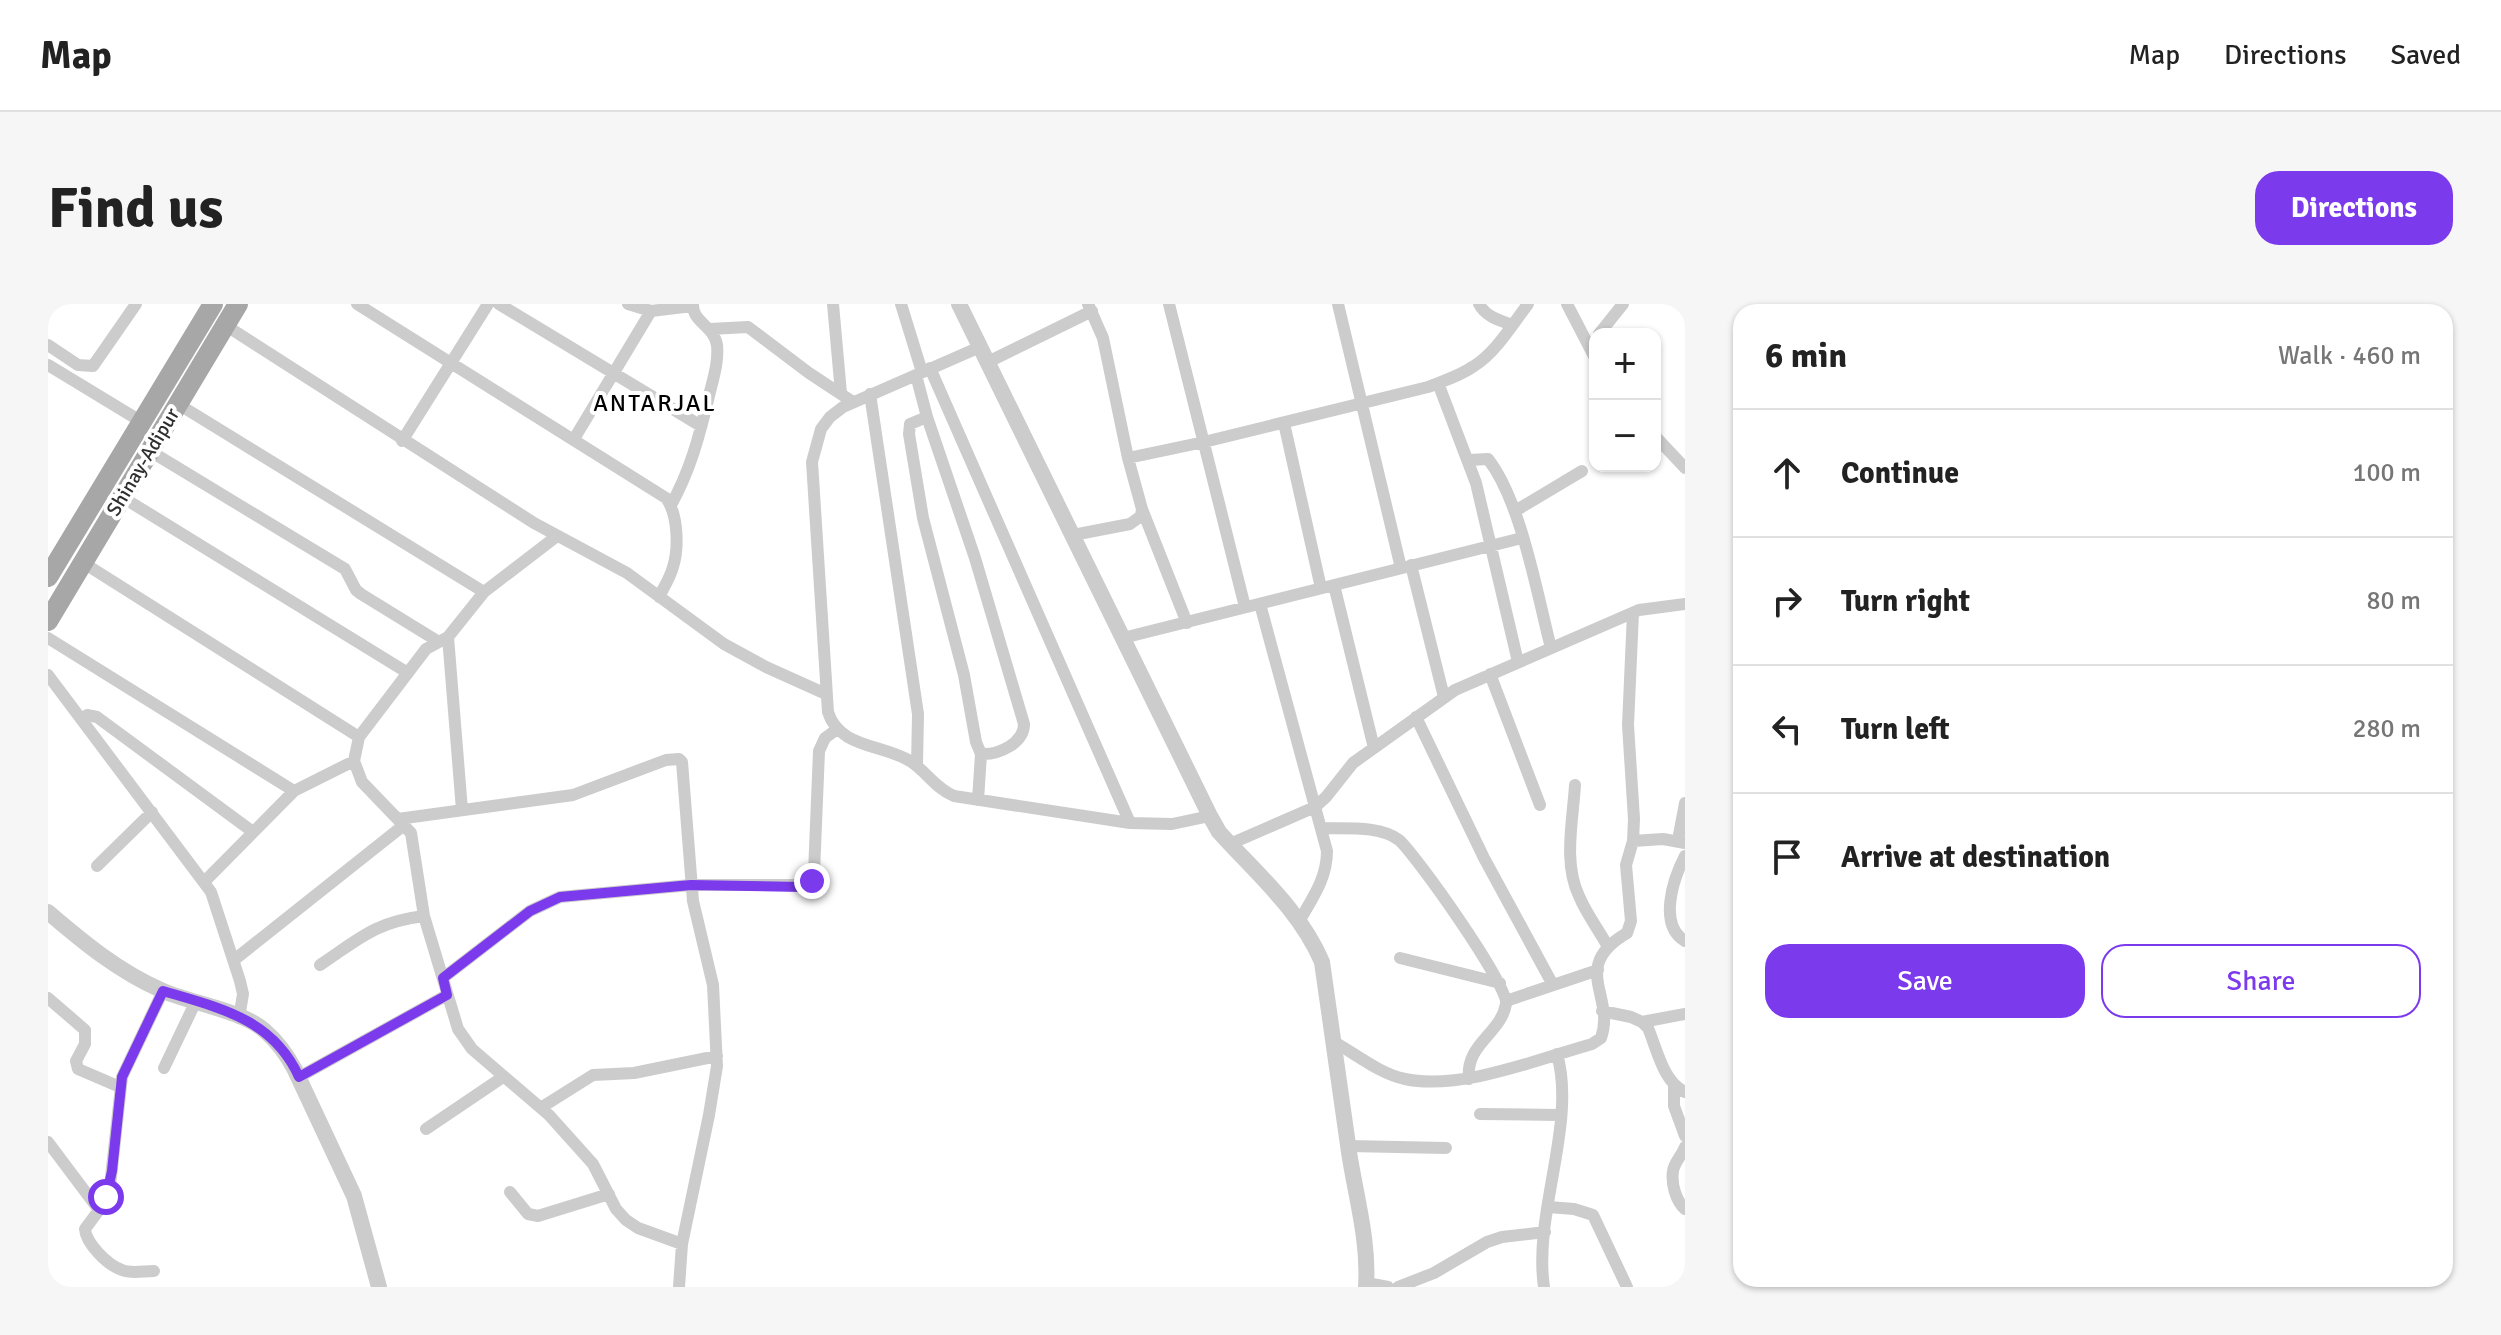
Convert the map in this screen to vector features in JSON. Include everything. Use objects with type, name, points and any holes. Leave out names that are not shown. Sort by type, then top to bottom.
[{"type":"main road","name":"Shinay-Adipur","points":[[48,577],[213,304]]},
{"type":"main road","name":"Shinay-Adipur","points":[[48,621],[238,304]]},
{"type":"street","points":[[357,304],[658,491],[671,505]]},
{"type":"street","points":[[402,441],[488,304]]},
{"type":"street","points":[[499,304],[701,426]]},
{"type":"street","points":[[628,304],[651,311],[693,305],[696,317],[715,338],[717,362],[701,426],[690,467],[671,505],[674,563],[659,597]]},
{"type":"street","points":[[833,304],[841,393]]},
{"type":"street","points":[[901,304],[923,372],[1130,823]]},
{"type":"street","points":[[959,304],[1210,816],[1230,844],[1300,920],[1312,939],[1322,962],[1366,1241],[1366,1285],[1388,1287]]},
{"type":"street","points":[[1169,304],[1245,607]]},
{"type":"street","points":[[1338,304],[1406,567],[1444,697]]},
{"type":"street","points":[[1479,304],[1491,317],[1512,325]]},
{"type":"street","points":[[1128,458],[1284,423],[1438,383],[1476,365],[1528,304]]},
{"type":"street","points":[[1567,304],[1589,342]]},
{"type":"street","points":[[1604,328],[1623,304]]},
{"type":"street","points":[[48,345],[78,365],[93,366],[131,306]]},
{"type":"street","points":[[988,362],[1090,308],[1103,338],[1142,509],[1187,623]]},
{"type":"street","points":[[574,439],[651,311]]},
{"type":"street","points":[[225,325],[402,441],[557,536],[627,573],[735,650],[826,694]]},
{"type":"street","points":[[710,329],[748,327],[853,402]]},
{"type":"street","points":[[980,347],[853,402],[830,417],[821,429],[812,462],[826,694],[828,712],[836,730],[843,736],[888,751],[917,766],[941,790],[954,796],[1130,823],[1172,824],[1210,816]]},
{"type":"street","points":[[48,365],[142,422]]},
{"type":"street","points":[[923,372],[927,417],[975,558],[1024,724],[1019,739],[996,753],[981,754]]},
{"type":"street","points":[[1438,383],[1469,460],[1518,662]]},
{"type":"street","points":[[870,394],[918,714],[917,766]]},
{"type":"street","points":[[178,404],[484,592]]},
{"type":"street","points":[[927,417],[910,424],[909,434],[923,518],[981,754],[978,800]]},
{"type":"street","points":[[1284,423],[1374,748]]},
{"type":"street","points":[[1661,442],[1685,468]]},
{"type":"street","points":[[150,451],[345,569],[361,594],[443,639]]},
{"type":"street","points":[[1469,460],[1488,459],[1515,511],[1551,648]]},
{"type":"street","points":[[1515,511],[1582,471]]},
{"type":"street","points":[[122,497],[408,673]]},
{"type":"street","points":[[1073,535],[1130,524],[1141,516],[1142,509]]},
{"type":"street","points":[[557,536],[484,592],[443,639],[426,649],[359,737],[354,761],[362,782],[411,833],[424,916],[458,1029],[472,1049],[542,1107],[593,1164],[616,1209],[638,1228],[682,1244]]},
{"type":"street","points":[[1123,638],[1522,538]]},
{"type":"street","points":[[82,562],[359,737]]},
{"type":"street","points":[[1260,604],[1327,851],[1323,879],[1300,920]]},
{"type":"street","points":[[1230,844],[1315,807],[1353,763],[1444,697],[1633,613],[1661,605],[1685,604]]},
{"type":"street","points":[[1334,1042],[1387,1073],[1404,1079],[1441,1081],[1469,1079],[1592,1044],[1601,1038],[1604,1029],[1597,987],[1598,970],[1607,945],[1630,928],[1626,865],[1633,841],[1634,819],[1628,725],[1633,613]]},
{"type":"street","points":[[48,638],[294,791]]},
{"type":"street","points":[[443,639],[462,810]]},
{"type":"street","points":[[1490,674],[1540,805]]},
{"type":"street","points":[[48,675],[204,882],[217,907],[243,994],[239,1018]]},
{"type":"street","points":[[82,720],[92,715],[102,720],[253,832]]},
{"type":"street","points":[[1416,717],[1484,858],[1553,985]]},
{"type":"street","points":[[443,978],[530,911],[560,897],[691,885],[808,885],[814,873],[819,751],[825,738],[836,730]]},
{"type":"street","points":[[234,960],[401,822],[573,795],[666,760],[679,759],[684,767],[695,915],[713,985],[717,1056],[715,1088],[682,1244],[679,1287]]},
{"type":"street","points":[[204,882],[294,791],[354,761]]},
{"type":"street","points":[[1575,785],[1571,848],[1573,880],[1579,897],[1607,945]]},
{"type":"street","points":[[1633,841],[1681,842],[1685,803]]},
{"type":"street","points":[[97,866],[152,812]]},
{"type":"street","points":[[1321,828],[1378,832],[1400,841],[1477,946],[1500,983],[1506,1001],[1500,1017],[1469,1062],[1469,1079]]},
{"type":"street","points":[[1685,856],[1669,920],[1672,930],[1685,941]]},
{"type":"street","points":[[48,912],[88,946],[122,969],[163,991],[263,1028],[284,1051],[354,1196],[379,1287]]},
{"type":"street","points":[[320,965],[377,927],[399,919],[424,916]]},
{"type":"street","points":[[1400,958],[1500,983]]},
{"type":"street","points":[[1506,1001],[1598,970]]},
{"type":"street","points":[[154,1271],[123,1271],[87,1241],[85,1229],[99,1210],[110,1186],[120,1087],[128,1061],[163,991]]},
{"type":"street","points":[[299,1077],[447,995]]},
{"type":"street","points":[[48,998],[85,1030],[85,1044],[76,1061],[78,1069],[120,1087]]},
{"type":"street","points":[[164,1068],[196,1001]]},
{"type":"street","points":[[1602,1011],[1642,1022],[1685,1014]]},
{"type":"street","points":[[1642,1022],[1680,1089],[1672,1098],[1685,1136]]},
{"type":"street","points":[[1544,1287],[1545,1232],[1563,1076],[1557,1054]]},
{"type":"street","points":[[542,1107],[593,1075],[634,1073],[717,1056]]},
{"type":"street","points":[[426,1129],[503,1077]]},
{"type":"street","points":[[1480,1114],[1560,1115]]},
{"type":"street","points":[[48,1142],[99,1210]]},
{"type":"street","points":[[1349,1146],[1446,1148]]},
{"type":"street","points":[[1685,1147],[1673,1175],[1677,1201],[1685,1209]]},
{"type":"street","points":[[510,1192],[528,1214],[538,1216],[609,1194]]},
{"type":"street","points":[[1548,1207],[1574,1209],[1593,1215],[1627,1287]]},
{"type":"street","points":[[1398,1287],[1434,1273],[1487,1242],[1545,1232]]},
{"type":"district","name":"ANTARJAL","points":[[655,403]]},
{"type":"route","points":[[106,1197],[110,1186],[122,1077],[163,991],[263,1028],[284,1051],[299,1077],[447,995],[443,978],[530,911],[560,897],[691,885],[802,887],[812,881]]}]
